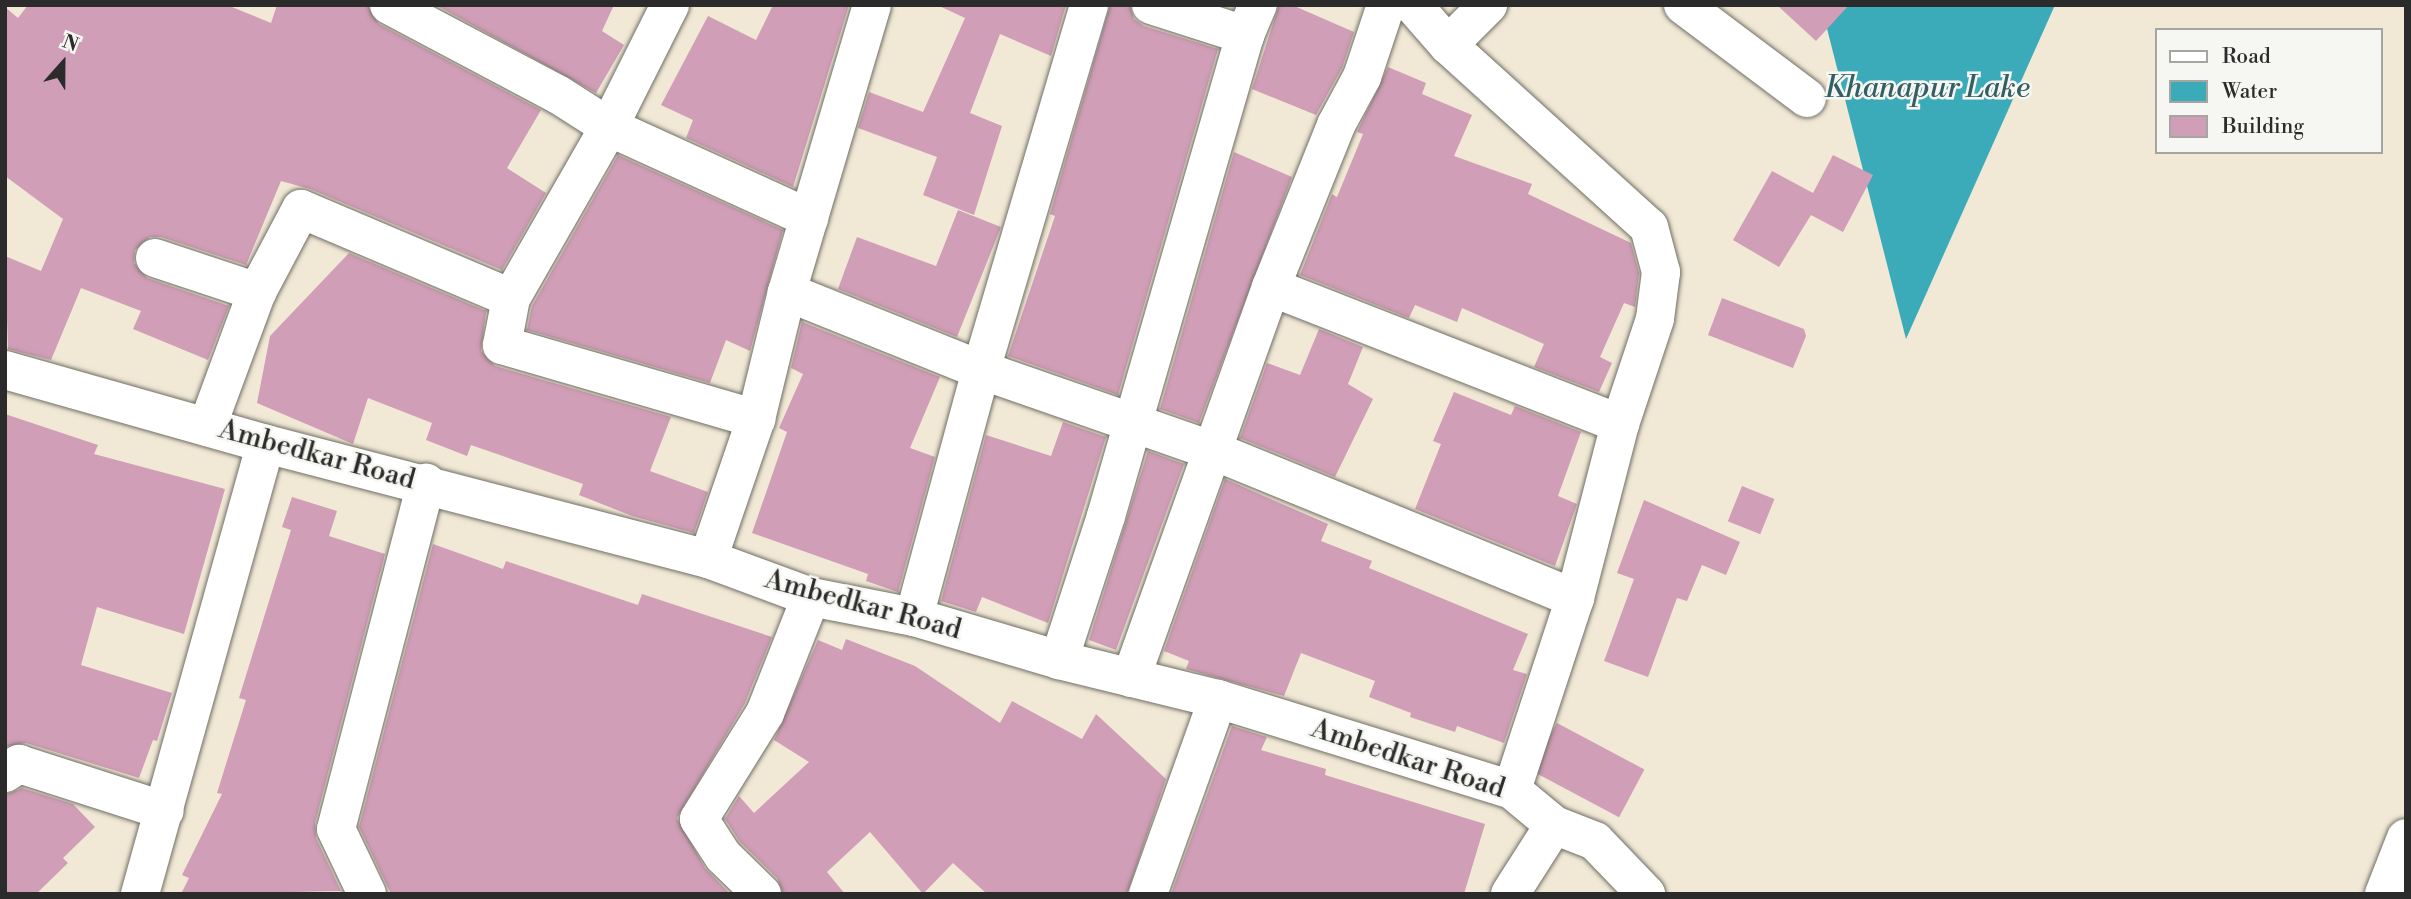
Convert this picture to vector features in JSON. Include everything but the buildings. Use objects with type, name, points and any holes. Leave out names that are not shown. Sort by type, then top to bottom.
[{"type":"street","points":[[389,5],[559,95],[609,127],[809,218]]},
{"type":"street","points":[[670,5],[609,127],[511,299],[502,345],[756,419]]},
{"type":"street","points":[[708,559],[756,419],[787,292],[872,5]]},
{"type":"street","points":[[914,617],[981,370],[1089,5]]},
{"type":"street","points":[[1059,660],[1106,516],[1130,423],[1251,20],[1151,5]]},
{"type":"street","points":[[1131,678],[1271,287],[1336,125],[1362,77],[1386,5]]},
{"type":"street","points":[[1413,5],[1448,45],[1649,227],[1661,272],[1655,319],[1620,424],[1575,597],[1512,790]]},
{"type":"street","points":[[1448,45],[1488,5]]},
{"type":"street","points":[[1683,5],[1807,98]]},
{"type":"street","points":[[207,427],[257,292],[301,209],[511,299]]},
{"type":"street","points":[[155,258],[257,292]]},
{"type":"street","points":[[1271,287],[1620,424]]},
{"type":"street","points":[[787,292],[981,370],[1214,451],[1575,597]]},
{"type":"street","name":"Ambedkar Road","points":[[5,370],[266,444],[426,483],[708,559],[811,597],[914,617],[1059,660],[1218,699],[1512,790],[1554,824],[1595,841],[1646,894]]},
{"type":"street","points":[[140,894],[266,444]]},
{"type":"street","points":[[367,894],[336,829],[426,483]]},
{"type":"street","points":[[749,894],[699,820],[765,713],[811,597]]},
{"type":"street","points":[[1148,893],[1218,699]]},
{"type":"street","points":[[5,773],[19,764],[165,811]]},
{"type":"street","points":[[1510,894],[1554,824]]},
{"type":"street","points":[[2384,894],[2406,838]]},
{"type":"street","points":[[723,856],[762,894]]},
{"type":"water","name":"Khanapur Lake","points":[[1821,5],[2055,5],[1906,339]]}]
